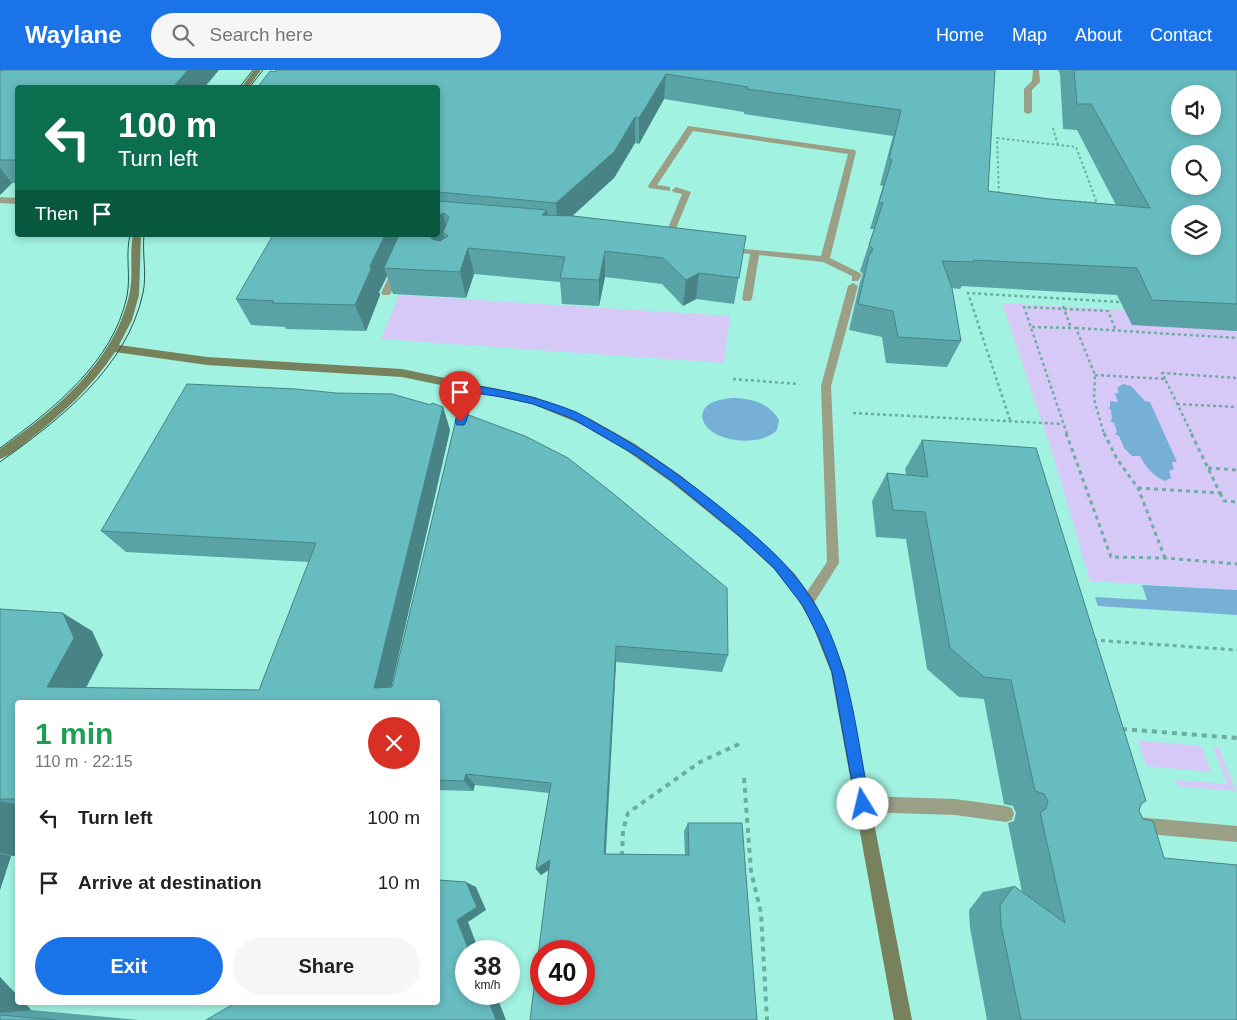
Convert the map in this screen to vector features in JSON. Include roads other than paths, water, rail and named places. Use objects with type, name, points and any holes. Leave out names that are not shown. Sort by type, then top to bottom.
[{"type":"street","points":[[246,85],[258,70]]},
{"type":"street","points":[[1028,112],[1028,89],[1036,82],[1036,70]]},
{"type":"street","points":[[666,243],[686,192],[652,186],[691,128],[852,152],[825,259]]},
{"type":"street","points":[[0,200],[15,201]]},
{"type":"street","points":[[0,455],[58,409],[98,368],[112,348],[131,311],[135,294],[134,250],[137,237]]},
{"type":"street","points":[[720,249],[825,259],[855,280],[826,386],[833,563],[807,602]]},
{"type":"street","points":[[747,299],[755,252]]},
{"type":"street","points":[[386,293],[402,258]]},
{"type":"street","points":[[112,348],[230,363],[424,375],[470,389],[502,393],[535,401],[574,416],[641,453],[680,481],[741,531],[777,564],[807,602],[838,672],[903,1020]]},
{"type":"street","points":[[456,442],[470,389]]},
{"type":"street","points":[[863,804],[955,807],[1006,814]]},
{"type":"street","points":[[1119,823],[1237,834]]},
{"type":"water","points":[[1123,384],[1131,386],[1145,401],[1150,402],[1177,462],[1172,462],[1174,469],[1169,471],[1171,478],[1165,481],[1151,471],[1140,456],[1132,456],[1124,448],[1119,436],[1115,434],[1117,432],[1114,423],[1110,421],[1112,419],[1111,410],[1108,408],[1110,407],[1110,401],[1118,402],[1115,394],[1119,392],[1117,388]]},
{"type":"water","points":[[731,398],[751,400],[770,409],[779,420],[777,430],[769,436],[748,441],[735,440],[714,433],[706,426],[702,417],[703,412],[712,403]]},
{"type":"water","points":[[1142,585],[1237,590],[1237,615],[1098,606],[1095,597],[1147,600]]},
{"type":"tram line","points":[[241,85],[253,70]]},
{"type":"tram line","points":[[251,85],[263,70]]},
{"type":"tram line","points":[[0,448],[40,418],[78,383],[109,343],[120,320],[127,296],[130,237]]},
{"type":"tram line","points":[[0,462],[45,428],[88,390],[122,345],[135,320],[143,293],[145,279],[144,237]]}]
